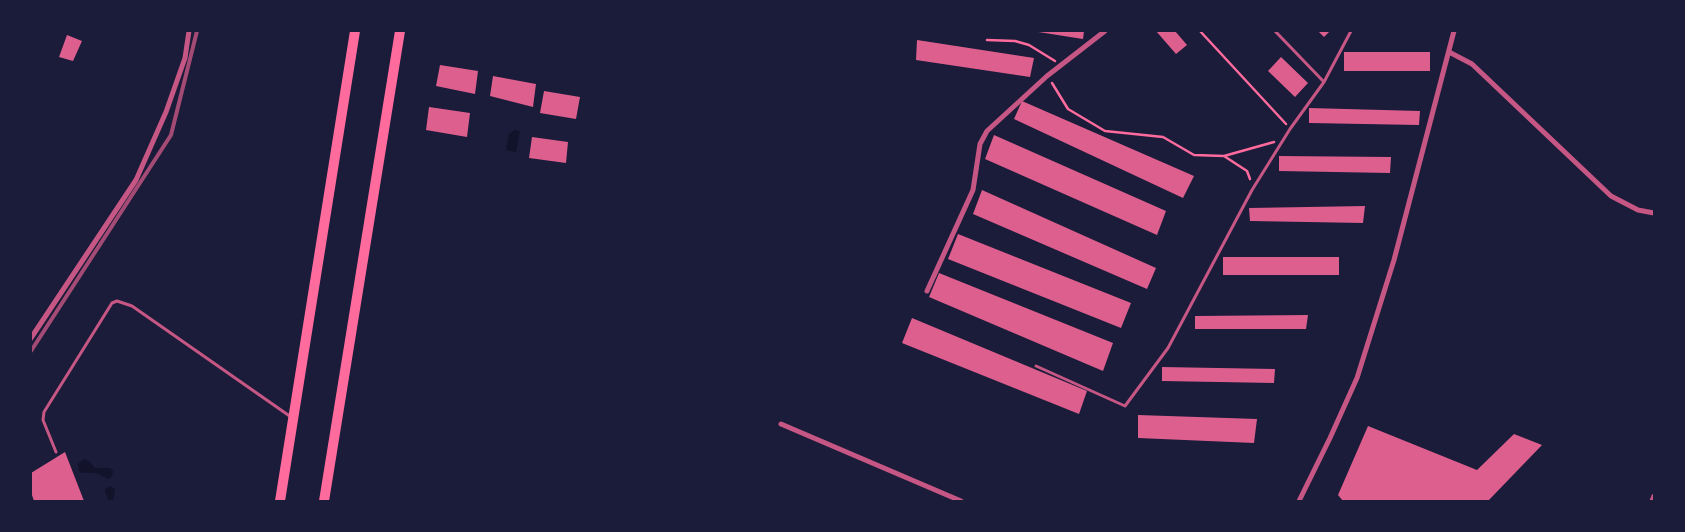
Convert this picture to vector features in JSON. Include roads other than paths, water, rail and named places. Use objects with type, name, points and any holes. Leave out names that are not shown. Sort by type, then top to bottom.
[{"type":"highway","points":[[280,501],[354,31]]},
{"type":"highway","points":[[324,501],[400,31]]},
{"type":"street","points":[[31,338],[136,180],[166,112],[185,58],[188,31]]},
{"type":"street","points":[[927,291],[973,190],[980,144],[987,131],[1060,65],[1106,31]]},
{"type":"street","points":[[1299,501],[1357,378],[1394,260],[1454,31]]},
{"type":"street","points":[[1449,52],[1472,64],[1611,196],[1638,210],[1654,213]]},
{"type":"street","points":[[781,424],[961,501]]},
{"type":"street","points":[[942,501],[944,493]]},
{"type":"street","points":[[1652,501],[1654,496]]},
{"type":"lane","points":[[1275,31],[1324,82]]},
{"type":"lane","points":[[1036,366],[1125,406],[1168,348],[1252,190],[1290,129],[1324,82],[1351,31]]},
{"type":"lane","points":[[56,452],[43,420],[44,412],[112,303],[118,301],[132,306],[293,418]]},
{"type":"railway","points":[[31,351],[171,135],[197,31]]}]
